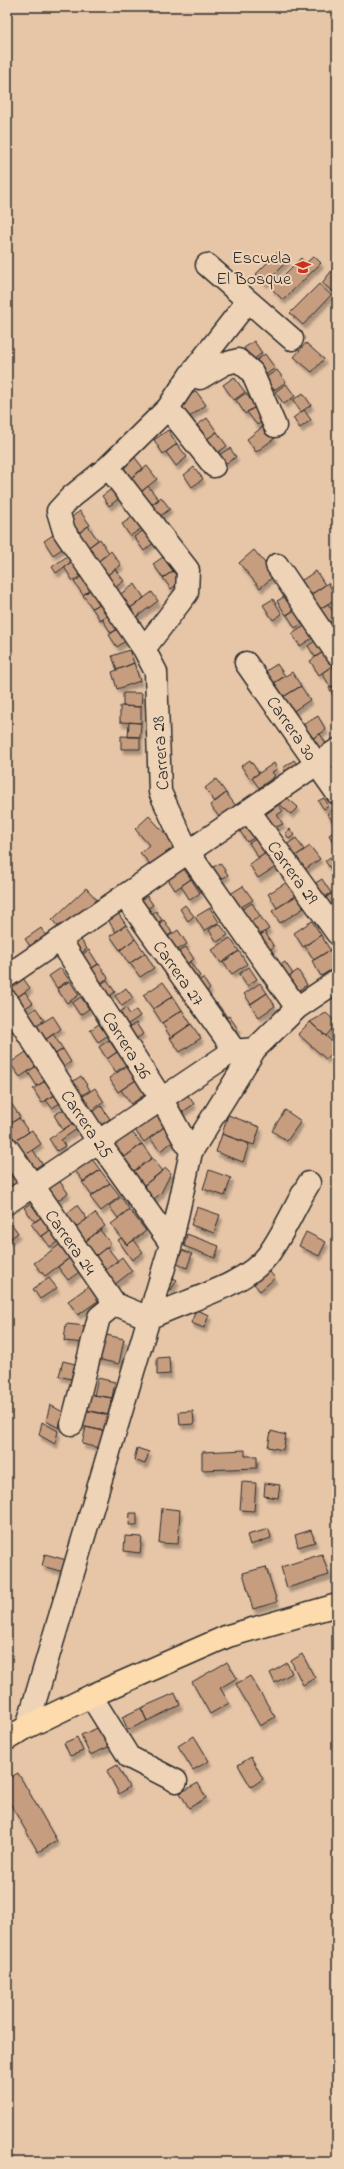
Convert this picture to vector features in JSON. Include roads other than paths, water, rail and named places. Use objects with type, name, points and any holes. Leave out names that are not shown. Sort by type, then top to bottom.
[{"type":"main road","points":[[7,1738],[27,1726],[91,1696],[228,1636],[337,1605]]},
{"type":"street","points":[[207,265],[292,338]]},
{"type":"street","points":[[144,649],[187,593],[188,570],[108,467],[168,408],[190,375],[248,300]]},
{"type":"street","points":[[190,375],[200,378],[224,364],[238,360],[252,372],[275,426]]},
{"type":"street","points":[[168,408],[214,466]]},
{"type":"street","name":"Carrera 28","points":[[108,467],[71,497],[58,511],[64,531],[144,649],[156,672],[160,792],[188,852],[297,1008]]},
{"type":"street","points":[[277,566],[337,654]]},
{"type":"street","name":"Carrera 30","points":[[246,663],[337,793]]},
{"type":"street","points":[[7,976],[337,750]]},
{"type":"street","name":"Carrera 29","points":[[249,811],[337,933]]},
{"type":"street","name":"Carrera 27","points":[[125,896],[244,1055]]},
{"type":"street","name":"Carrera 26","points":[[60,940],[162,1100],[191,1152]]},
{"type":"street","points":[[7,1203],[98,1141],[162,1100],[244,1055],[297,1008],[337,981]]},
{"type":"street","name":"Carrera 25","points":[[7,1001],[98,1141],[171,1244]]},
{"type":"street","points":[[27,1726],[150,1318],[171,1244],[191,1152],[244,1055]]},
{"type":"street","name":"Carrera 24","points":[[7,1148],[115,1304]]},
{"type":"street","points":[[72,1424],[99,1317],[115,1304],[150,1318],[173,1306],[222,1288],[244,1276],[267,1256],[309,1183]]},
{"type":"street","points":[[91,1696],[129,1757],[176,1781]]},
{"type":"place","name":"Escuela El Bosque","points":[[303,267]]}]
